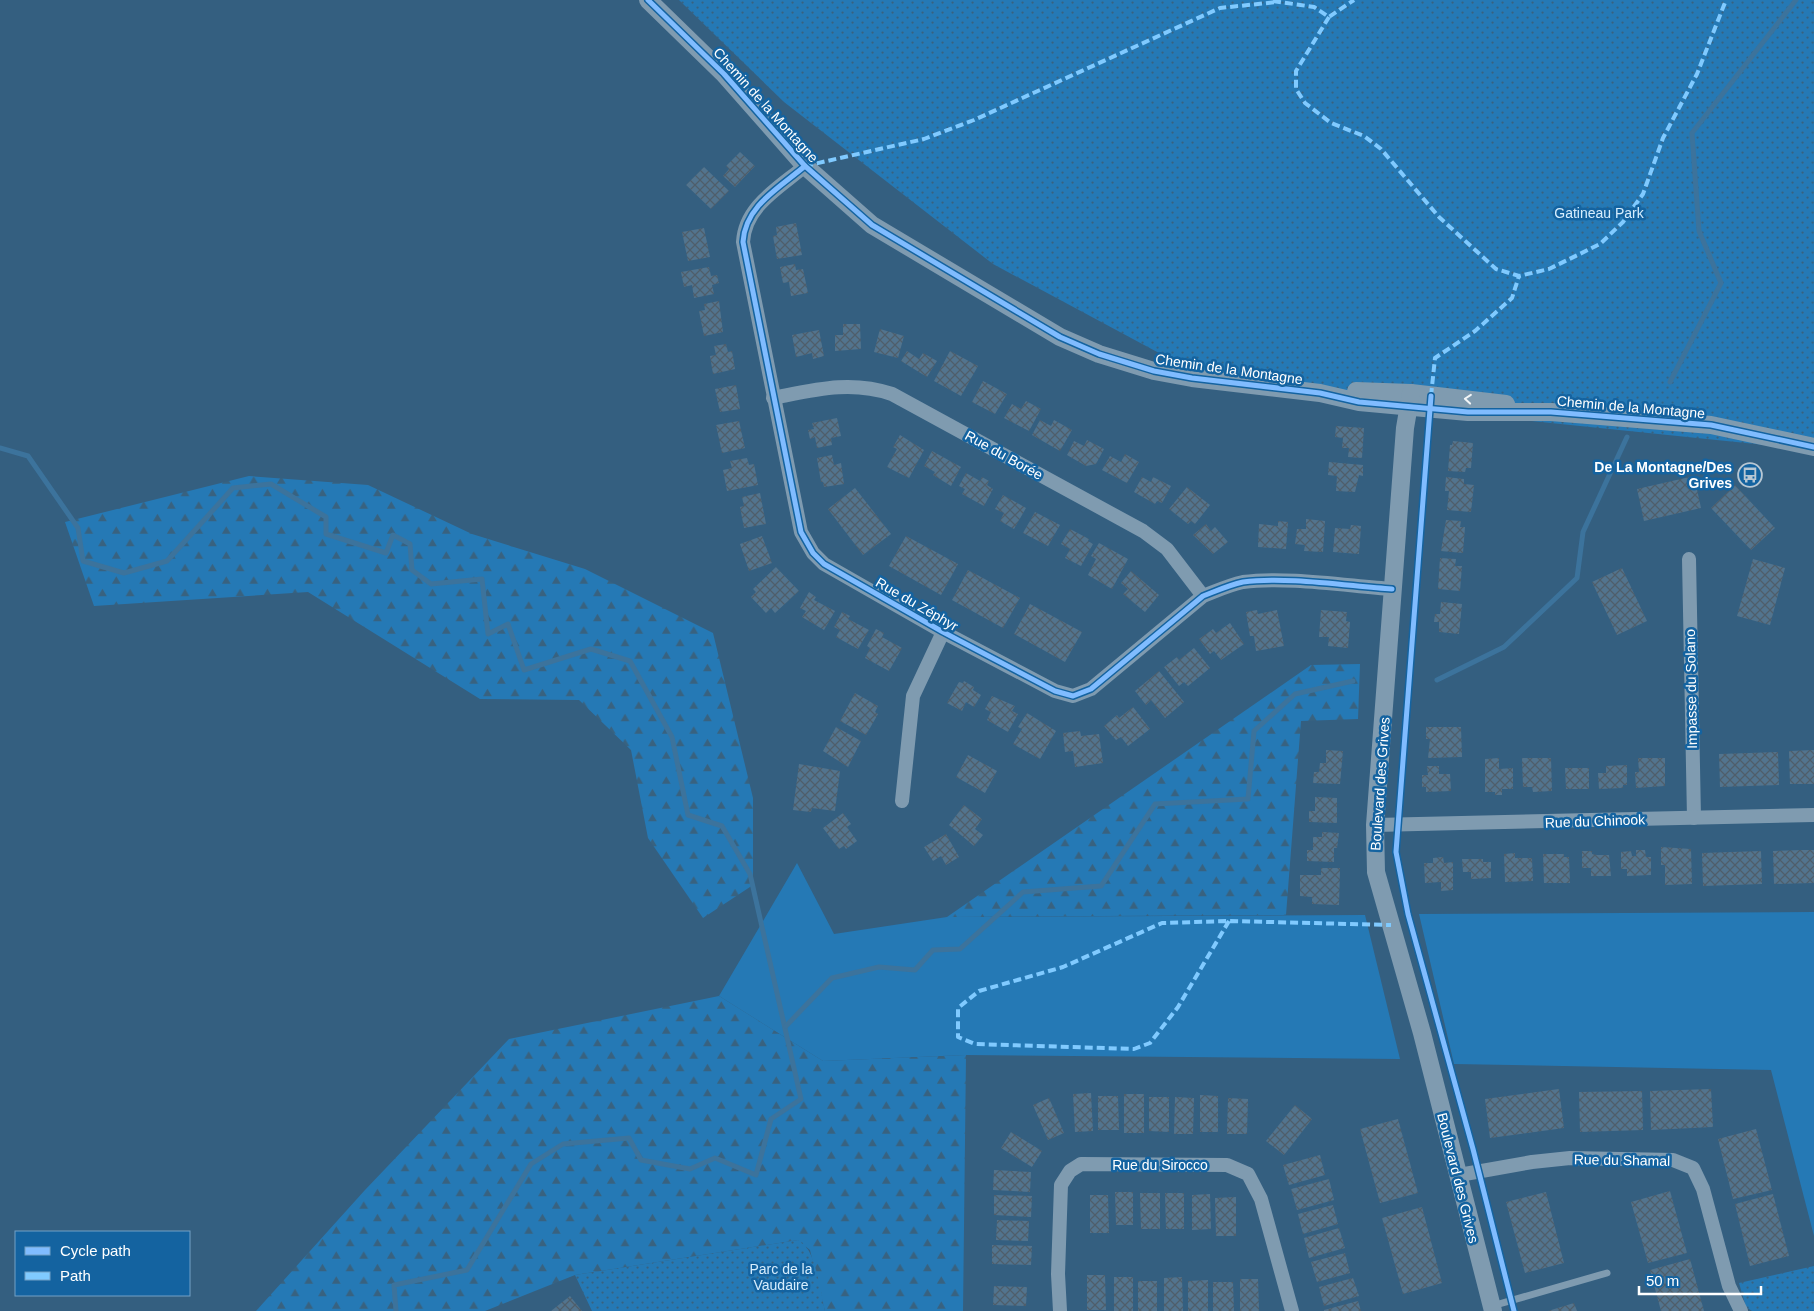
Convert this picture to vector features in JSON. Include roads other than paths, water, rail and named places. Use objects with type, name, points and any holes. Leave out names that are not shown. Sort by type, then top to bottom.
[{"type":"street","name":"Chemin de la Montagne","points":[[648,0],[719,68],[805,166],[872,225],[1080,347],[1116,361],[1192,378],[1320,392],[1359,402],[1410,400],[1468,412],[1551,412],[1711,425],[1814,447]]},
{"type":"street","name":"Rue du Zéphyr","points":[[805,166],[756,207],[746,221],[743,242],[800,532],[812,553],[824,564],[943,632],[1055,691],[1073,696],[1091,689],[1203,596],[1223,588],[1258,581],[1392,589]]},
{"type":"street","name":"Rue du Borée","points":[[773,398],[846,385],[877,389],[892,394],[1143,531],[1167,549],[1203,596]]},
{"type":"street","name":"Boulevard des Grives","points":[[1410,400],[1405,428],[1392,589],[1375,825],[1376,872],[1459,1175],[1492,1308]]},
{"type":"street","name":"Impasse du Solano","points":[[1689,560],[1694,818]]},
{"type":"street","points":[[902,801],[913,696],[943,632]]},
{"type":"street","name":"Rue du Chinook","points":[[1375,825],[1814,815]]},
{"type":"street","name":"Rue du Shamal","points":[[1459,1175],[1532,1162],[1570,1158],[1673,1160],[1693,1168],[1703,1189],[1729,1286],[1741,1311]]},
{"type":"street","name":"Rue du Sirocco","points":[[1060,1311],[1058,1274],[1061,1185],[1070,1171],[1082,1164],[1227,1165],[1248,1174],[1261,1199],[1292,1311]]},
{"type":"lane","points":[[1492,1308],[1607,1273]]},
{"type":"waterway","points":[[1670,382],[1721,283],[1699,231],[1692,133],[1796,0]]},
{"type":"waterway","points":[[1437,680],[1504,647],[1577,578],[1583,532],[1627,437]]},
{"type":"waterway","points":[[0,448],[28,456],[78,528],[83,561],[124,573],[167,561],[233,488],[271,484],[326,517],[326,534],[386,553],[393,535],[410,544],[412,570],[431,584],[482,579],[488,634],[508,624],[524,670],[591,649],[630,661],[672,737],[688,815],[722,826],[750,874],[801,1099],[771,1119],[756,1175],[715,1158],[690,1169],[641,1160],[629,1138],[563,1144],[531,1164],[467,1270],[394,1285],[396,1311]]},
{"type":"waterway","points":[[786,1026],[832,978],[879,967],[915,970],[933,950],[960,949],[1023,892],[1101,886],[1155,804],[1248,799],[1254,731],[1295,694],[1353,681]]},
{"type":"place","name":"De La Montagne/Des Grives","points":[[1750,475]]},
{"type":"park label","name":"Gatineau Park","points":[[1599,213]]},
{"type":"park label","name":"Parc de la Vaudaire","points":[[781,1278]]}]
